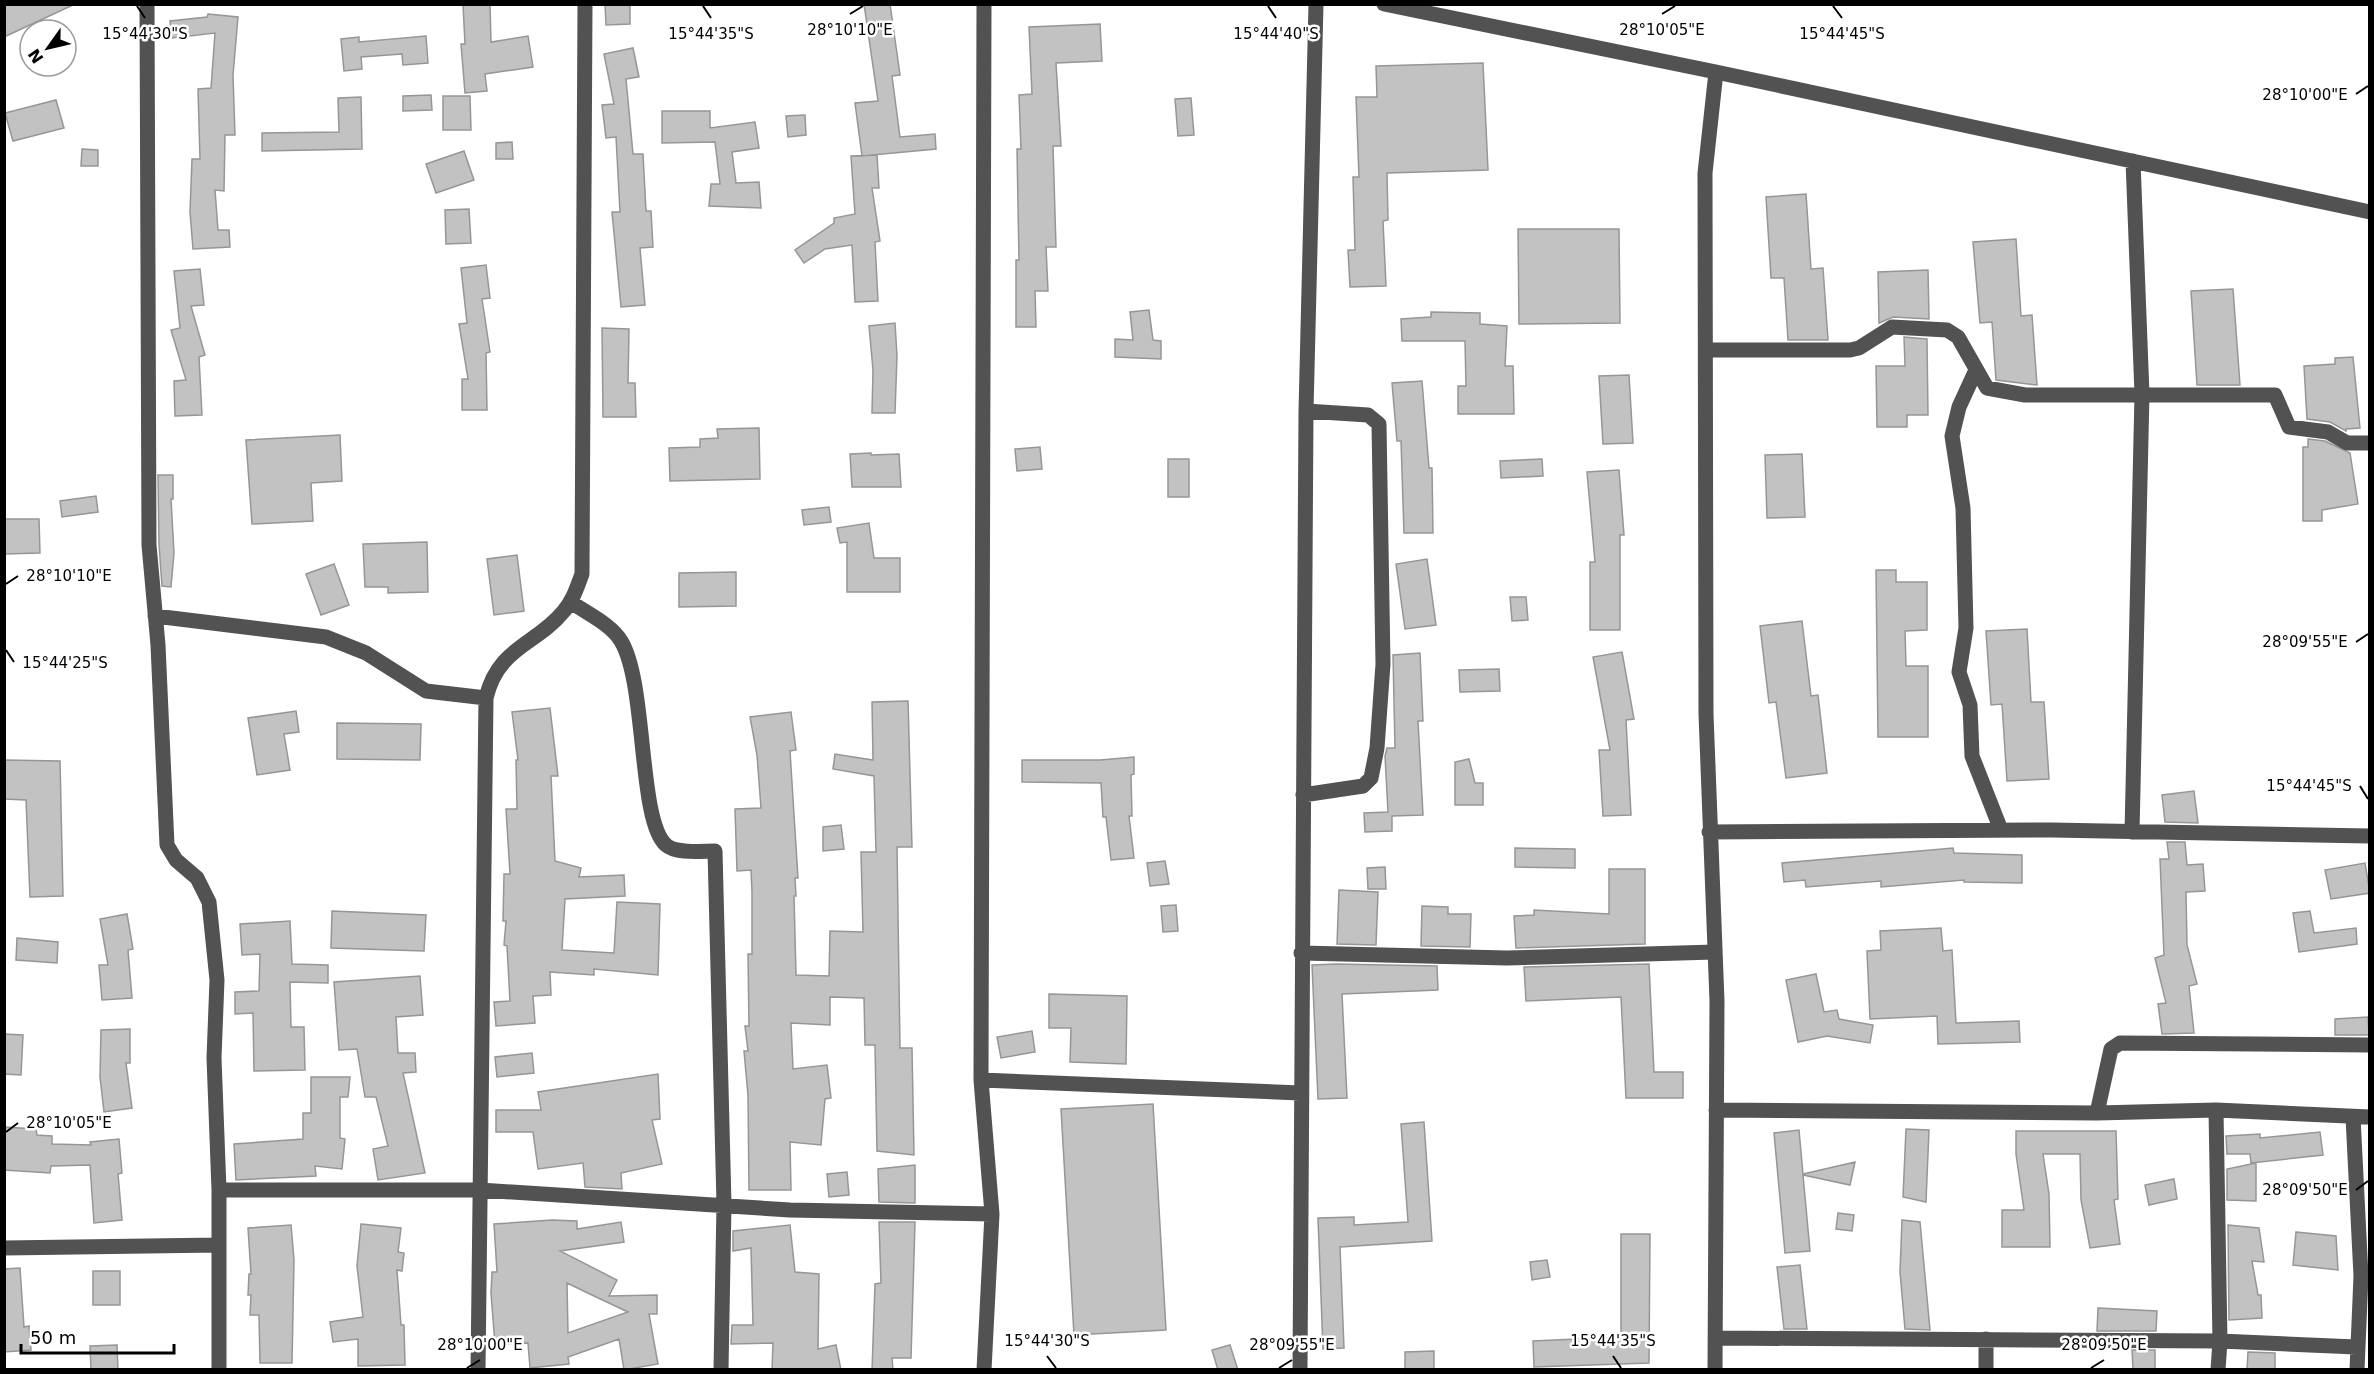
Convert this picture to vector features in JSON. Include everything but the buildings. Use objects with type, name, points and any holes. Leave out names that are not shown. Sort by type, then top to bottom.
[{"type":"street","points":[[147,4],[149,545],[167,845],[177,860],[197,878],[209,902],[217,980],[214,1058],[219,1190],[219,1370]]},
{"type":"street","points":[[478,1370],[486,698],[495,673],[506,660],[562,614],[582,574],[585,4]]},
{"type":"street","points":[[984,4],[981,1080],[992,1214],[984,1370]]},
{"type":"street","points":[[1300,1370],[1306,411],[1316,4]]},
{"type":"street","points":[[1384,4],[1716,72],[2370,212]]},
{"type":"street","points":[[1715,1370],[1715,952],[1709,832],[1705,173],[1716,72]]},
{"type":"street","points":[[2132,832],[2142,394],[2133,161]]},
{"type":"street","points":[[1706,350],[1850,350],[1859,348],[1893,327],[1942,328],[1958,337],[1984,384],[1997,391],[2025,394],[2275,395],[2289,427],[2328,432],[2347,443],[2370,443]]},
{"type":"street","points":[[1976,370],[1959,407],[1952,436],[1963,508],[1966,628],[1959,672],[1970,705],[1972,756],[2001,830]]},
{"type":"street","points":[[1303,795],[1363,786],[1371,778],[1377,748],[1383,664],[1379,424],[1368,415],[1306,411]]},
{"type":"street","points":[[570,602],[610,629],[624,646],[639,713],[652,818],[661,839],[673,849],[715,851],[724,1204],[721,1370]]},
{"type":"street","points":[[155,616],[326,638],[366,653],[426,691],[486,698]]},
{"type":"street","points":[[1709,832],[2001,830],[2370,836]]},
{"type":"street","points":[[1301,953],[1507,958],[1715,952]]},
{"type":"street","points":[[2097,1113],[2111,1049],[2117,1044],[2370,1045]]},
{"type":"street","points":[[981,1080],[1300,1093]]},
{"type":"street","points":[[1716,1110],[2097,1113],[2216,1110],[2370,1117]]},
{"type":"street","points":[[2216,1110],[2220,1341],[2218,1370]]},
{"type":"street","points":[[2353,1117],[2365,1276],[2356,1347],[2357,1370]]},
{"type":"street","points":[[219,1190],[480,1190],[790,1210],[992,1214]]},
{"type":"street","points":[[4,1248],[219,1245]]},
{"type":"street","points":[[1715,1338],[2220,1341],[2356,1347]]},
{"type":"street","points":[[1986,1339],[1986,1370]]}]
